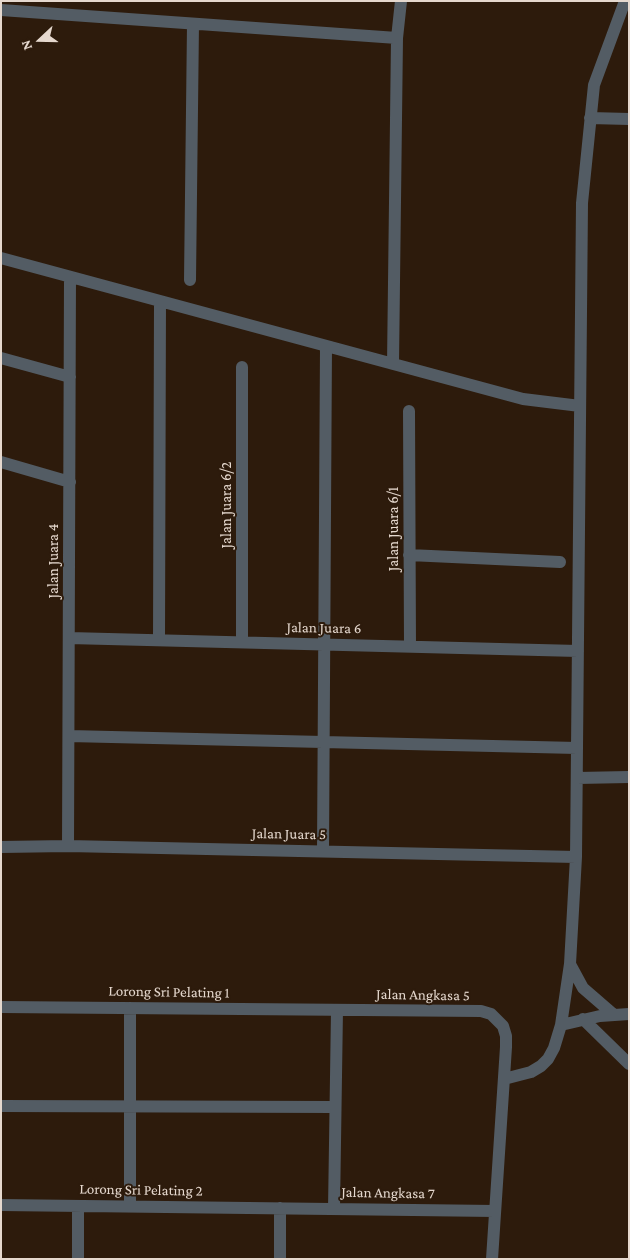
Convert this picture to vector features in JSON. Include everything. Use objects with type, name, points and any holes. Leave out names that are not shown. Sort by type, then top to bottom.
[{"type":"street","points":[[1,17],[3,1]]},
{"type":"street","points":[[393,364],[397,38],[401,1]]},
{"type":"street","points":[[492,1259],[504,1079],[531,1072],[548,1059],[554,1048],[560,1025],[570,964],[576,857],[582,203],[594,84],[625,1]]},
{"type":"street","points":[[2,10],[397,38]]},
{"type":"street","points":[[190,280],[193,24]]},
{"type":"street","points":[[590,118],[629,119]]},
{"type":"street","points":[[1,258],[523,399],[580,406]]},
{"type":"street","name":"Jalan Juara 4","points":[[68,846],[70,277]]},
{"type":"street","points":[[159,640],[160,301]]},
{"type":"street","points":[[323,851],[326,346]]},
{"type":"street","points":[[1,358],[70,377]]},
{"type":"street","name":"Jalan Juara 6/2","points":[[242,367],[242,642]]},
{"type":"street","name":"Jalan Juara 6/1","points":[[409,411],[410,646]]},
{"type":"street","points":[[1,462],[70,482]]},
{"type":"street","points":[[409,555],[560,562]]},
{"type":"street","name":"Jalan Juara 6","points":[[69,638],[578,651]]},
{"type":"street","points":[[68,736],[577,748]]},
{"type":"street","points":[[577,778],[629,778]]},
{"type":"street","name":"Jalan Juara 5","points":[[1,847],[68,846],[576,857]]},
{"type":"street","points":[[570,964],[583,988],[613,1014]]},
{"type":"street","name":"Lorong Sri Pelating 1","points":[[1,1007],[337,1010]]},
{"type":"street","points":[[130,1008],[130,1206]]},
{"type":"street","points":[[334,1209],[337,1010]]},
{"type":"street","name":"Jalan Angkasa 5","points":[[337,1010],[481,1011],[491,1014],[503,1026],[506,1036],[504,1079]]},
{"type":"street","points":[[560,1025],[613,1014],[629,1014]]},
{"type":"street","points":[[583,1020],[629,1064]]},
{"type":"street","points":[[1,1106],[336,1107]]},
{"type":"street","name":"Lorong Sri Pelating 2","points":[[1,1205],[280,1208]]},
{"type":"street","points":[[78,1206],[78,1259]]},
{"type":"street","points":[[280,1208],[280,1259]]},
{"type":"street","name":"Jalan Angkasa 7","points":[[280,1208],[496,1211]]}]
